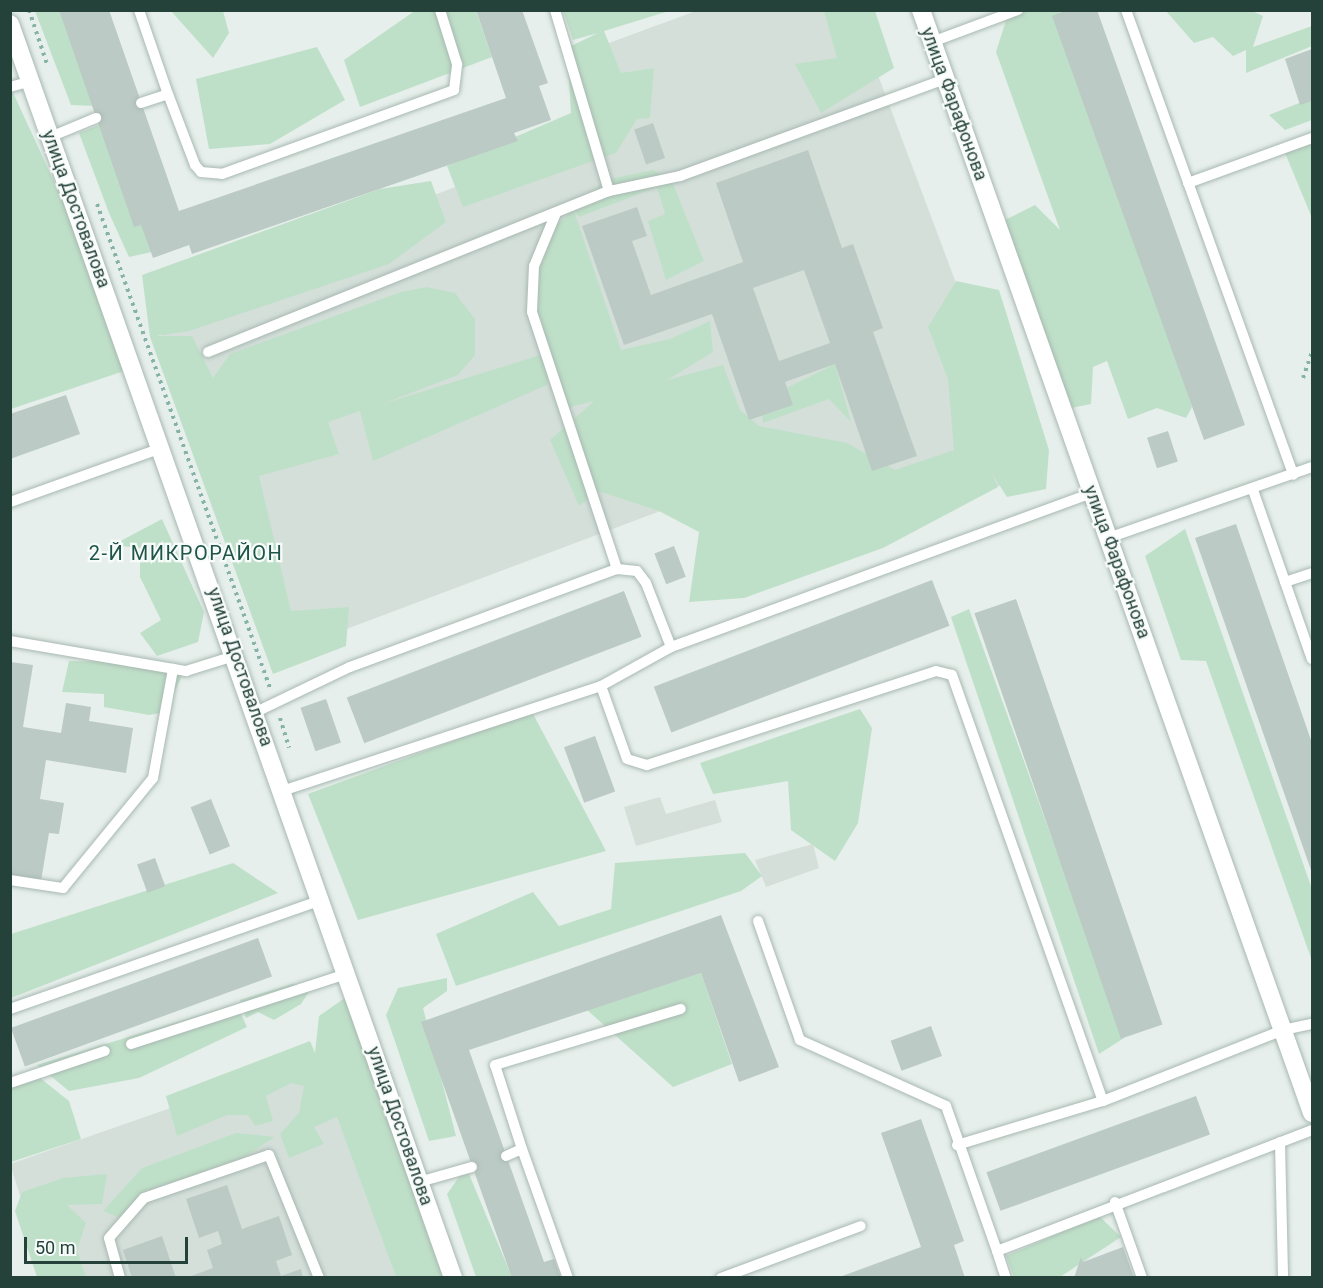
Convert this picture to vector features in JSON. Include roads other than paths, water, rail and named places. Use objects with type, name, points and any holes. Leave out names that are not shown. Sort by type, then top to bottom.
[{"type":"street","name":"улица Фарафонова","points":[[921,10],[1312,1113]]},
{"type":"street","name":"улица Достовалова","points":[[10,24],[237,655],[282,791],[453,1278]]},
{"type":"lane","points":[[139,10],[195,165],[201,172],[222,174],[454,90],[457,64],[440,10]]},
{"type":"lane","points":[[555,10],[609,191]]},
{"type":"lane","points":[[932,42],[1018,10]]},
{"type":"lane","points":[[1126,10],[1293,475]]},
{"type":"lane","points":[[208,352],[609,191],[680,176],[945,80]]},
{"type":"lane","points":[[10,87],[31,81]]},
{"type":"lane","points":[[141,103],[168,94]]},
{"type":"lane","points":[[50,137],[96,118]]},
{"type":"lane","points":[[1188,183],[1312,138]]},
{"type":"lane","points":[[556,213],[534,266],[532,312],[617,569]]},
{"type":"lane","points":[[10,502],[162,448]]},
{"type":"lane","points":[[1108,538],[1253,490],[1312,467]]},
{"type":"lane","points":[[1253,490],[1312,659]]},
{"type":"lane","points":[[282,791],[601,686],[671,647],[1092,493]]},
{"type":"lane","points":[[256,712],[350,667],[617,569],[637,571],[646,583],[671,647]]},
{"type":"lane","points":[[1285,582],[1312,573]]},
{"type":"lane","points":[[10,641],[186,671],[237,655]]},
{"type":"lane","points":[[10,880],[63,888],[153,778],[173,669]]},
{"type":"lane","points":[[601,686],[627,759],[647,765],[936,671],[952,675],[1103,1101]]},
{"type":"lane","points":[[10,1009],[321,900]]},
{"type":"lane","points":[[758,921],[800,1040],[938,1099],[952,1116],[957,1145],[1006,1278]]},
{"type":"lane","points":[[131,1044],[346,974]]},
{"type":"lane","points":[[568,1278],[495,1065],[681,1009]]},
{"type":"lane","points":[[957,1145],[1103,1101],[1283,1030],[1312,1024]]},
{"type":"lane","points":[[10,1083],[105,1052]]},
{"type":"lane","points":[[997,1251],[1115,1202],[1312,1130]]},
{"type":"lane","points":[[1280,1142],[1283,1278]]},
{"type":"lane","points":[[506,1155],[522,1149]]},
{"type":"lane","points":[[120,1278],[109,1238],[144,1198],[269,1155],[319,1278]]},
{"type":"lane","points":[[419,1182],[472,1167]]},
{"type":"lane","points":[[1115,1202],[1142,1278]]},
{"type":"lane","points":[[721,1278],[861,1226]]},
{"type":"district","name":"2-Й МИКРОРАЙОН","points":[[186,553]]}]
